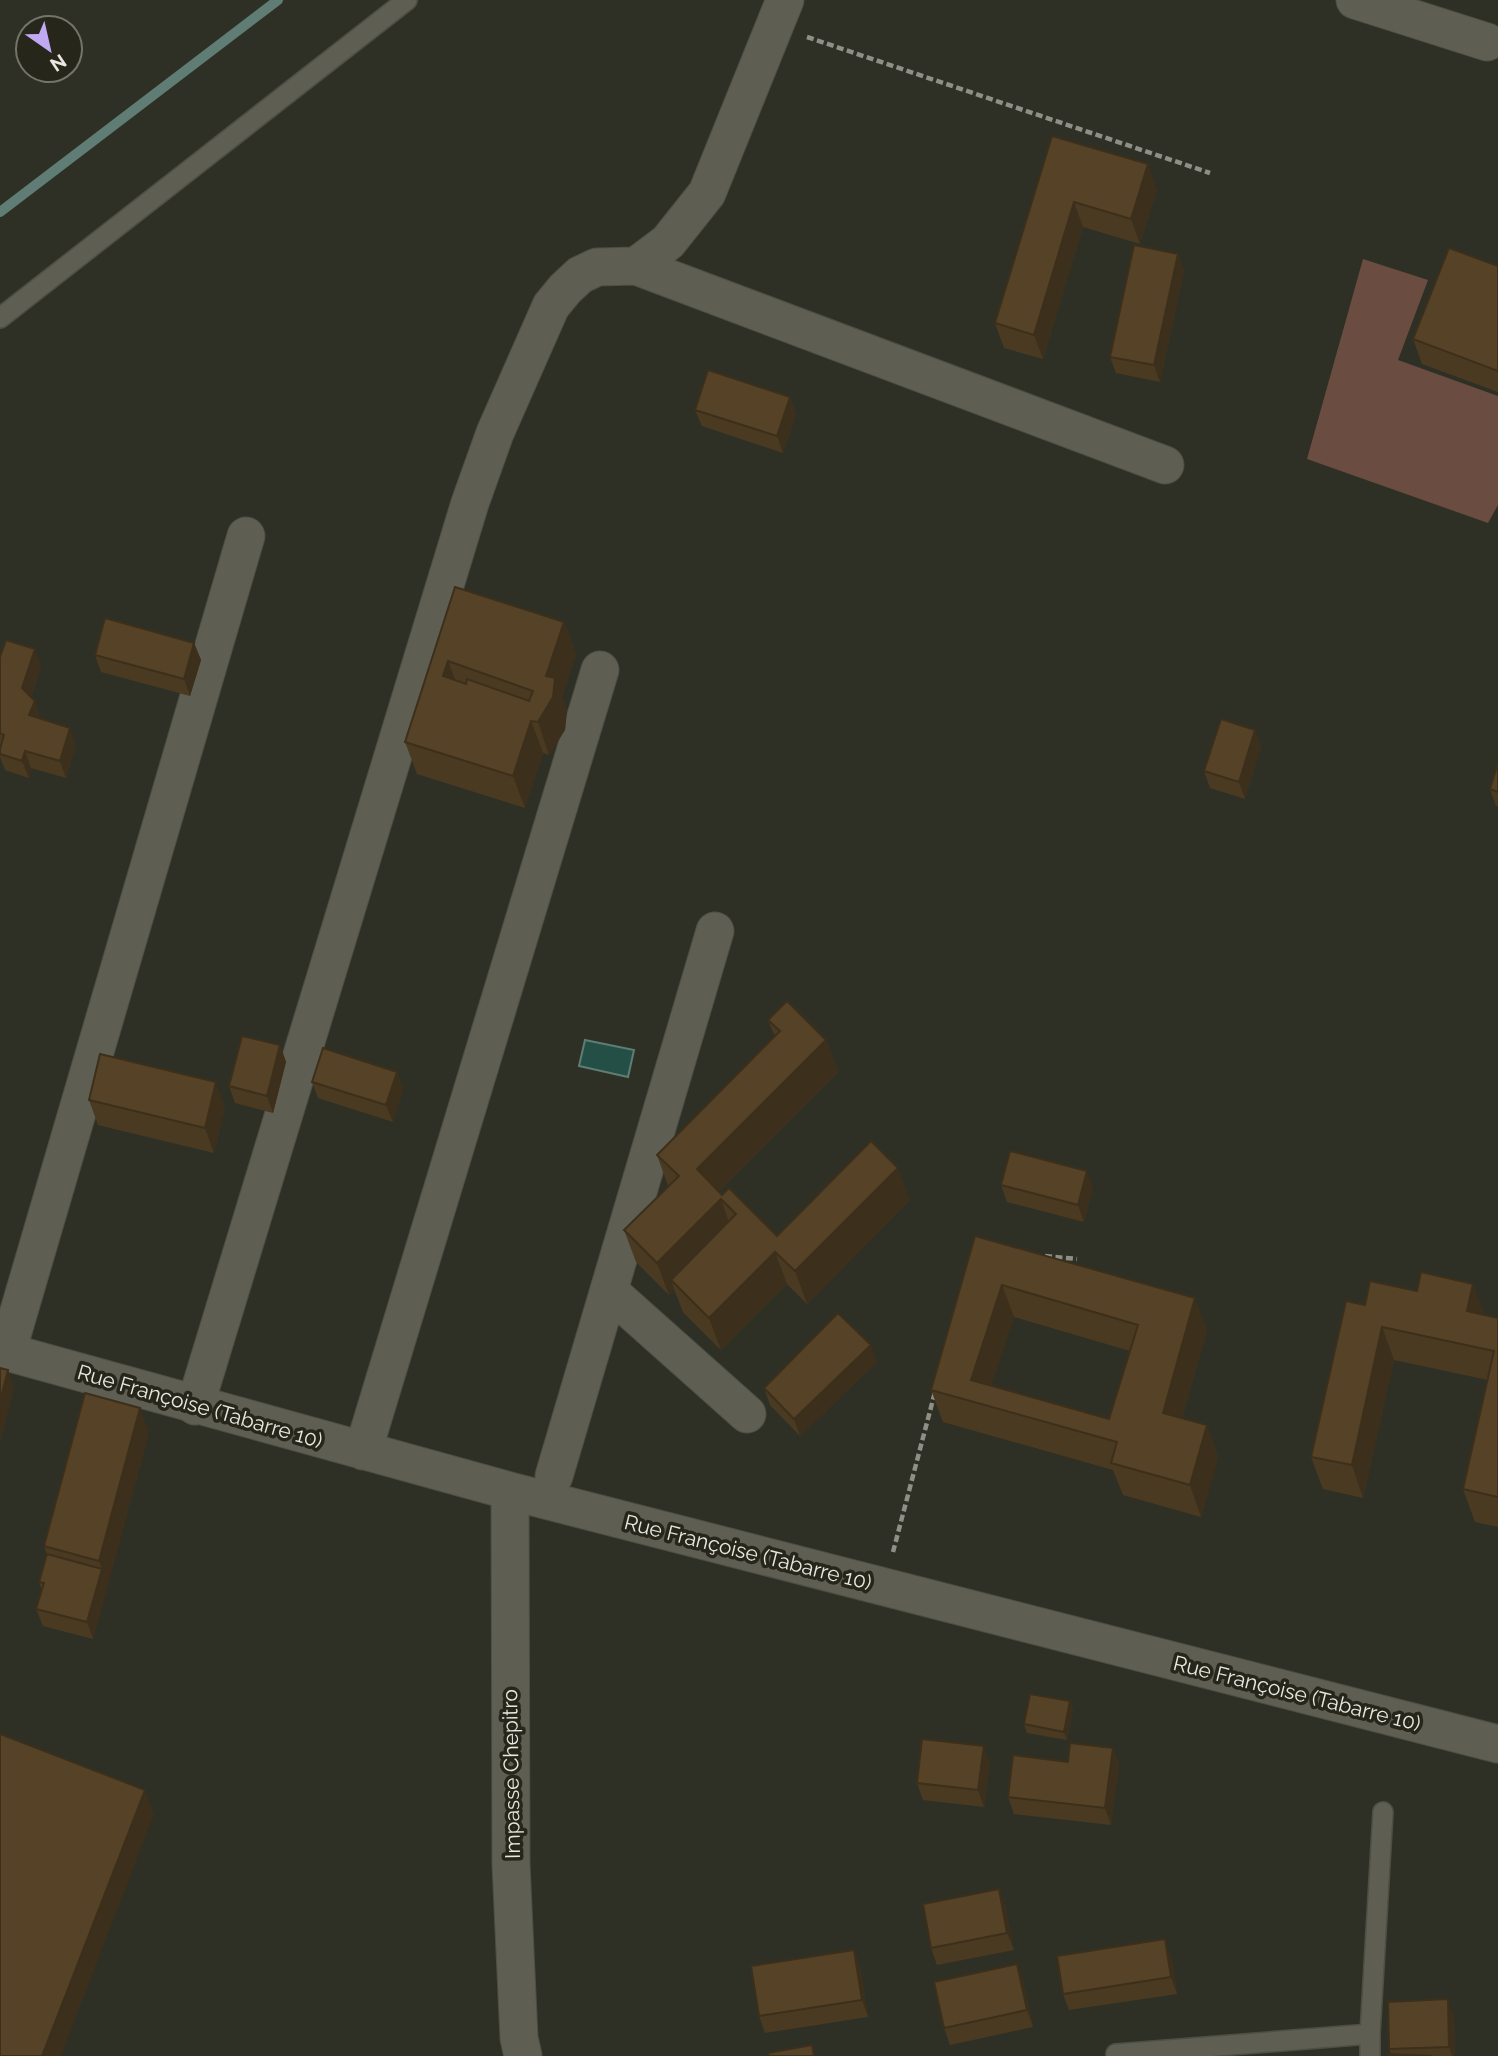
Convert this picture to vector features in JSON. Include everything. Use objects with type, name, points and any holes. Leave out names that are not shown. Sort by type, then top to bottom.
[{"type":"street","points":[[1355,0],[1487,42]]},
{"type":"street","points":[[636,267],[668,242],[707,192],[779,13]]},
{"type":"street","points":[[195,1405],[470,503],[495,433],[541,325],[551,306],[565,289],[580,275],[597,267],[636,267],[1165,465]]},
{"type":"street","points":[[4,1351],[246,536]]},
{"type":"street","points":[[363,1451],[600,670]]},
{"type":"street","points":[[550,1488],[715,931]]},
{"type":"street","points":[[608,1291],[747,1414]]},
{"type":"street","name":"Rue Françoise (Tabarre 10)","points":[[4,1351],[510,1491],[550,1488],[884,1587],[1498,1744]]},
{"type":"street","name":"Impasse Chepitro","points":[[510,1491],[511,1864],[519,2038],[523,2056]]},
{"type":"lane","points":[[0,318],[407,0]]},
{"type":"lane","points":[[1370,2056],[1383,1812]]},
{"type":"lane","points":[[1116,2054],[1370,2034]]},
{"type":"path","points":[[779,13],[1210,173]]},
{"type":"path","points":[[1036,1256],[1077,1259]]},
{"type":"path","points":[[884,1587],[938,1381]]},
{"type":"shaded area","points":[[1363,259],[1428,280],[1398,360],[1498,396],[1498,505],[1488,523],[1307,459]]},
{"type":"water","points":[[585,1040],[634,1050],[628,1077],[579,1066]]},
{"type":"building","points":[[1052,136],[1148,164],[1131,219],[1074,202],[1034,335],[995,323]]},
{"type":"building","points":[[1134,245],[1178,254],[1154,365],[1110,357]]},
{"type":"building","points":[[1449,248],[1498,266],[1498,371],[1413,339]]},
{"type":"building","points":[[708,370],[790,397],[777,436],[695,410]]},
{"type":"building","points":[[455,587],[564,622],[546,676],[555,678],[553,697],[538,722],[531,721],[513,776],[405,742]],"holes":[[[448,661],[533,691],[529,701],[467,679],[466,684],[443,676]]]},
{"type":"building","points":[[105,618],[194,643],[184,679],[95,655]]},
{"type":"building","points":[[6,640],[35,649],[22,688],[35,701],[29,715],[70,728],[60,761],[25,751],[22,761],[0,754],[4,735],[0,733],[0,657]]},
{"type":"building","points":[[1221,719],[1255,730],[1239,782],[1204,771]]},
{"type":"building","points":[[1498,763],[1498,792],[1490,789]]},
{"type":"building","points":[[787,1001],[826,1040],[697,1169],[722,1195],[729,1188],[777,1236],[871,1141],[898,1168],[795,1271],[775,1252],[709,1318],[671,1280],[736,1214],[721,1199],[657,1263],[624,1230],[679,1176],[657,1155],[780,1031],[768,1020]]},
{"type":"building","points":[[242,1036],[280,1045],[267,1096],[229,1086]]},
{"type":"building","points":[[323,1048],[397,1072],[386,1105],[312,1082]]},
{"type":"building","points":[[100,1054],[216,1082],[205,1128],[89,1100]]},
{"type":"building","points":[[1010,1151],[1087,1171],[1078,1205],[1001,1185]]},
{"type":"building","points":[[975,1236],[1195,1298],[1163,1413],[1207,1425],[1190,1485],[1111,1463],[1117,1442],[931,1390]],"holes":[[[1002,1285],[1138,1325],[1109,1419],[971,1380]]]},
{"type":"building","points":[[1421,1272],[1473,1284],[1467,1311],[1498,1318],[1498,1497],[1463,1489],[1494,1351],[1382,1327],[1352,1465],[1311,1457],[1346,1301],[1365,1305],[1370,1281],[1417,1291]]},
{"type":"building","points":[[838,1313],[871,1345],[794,1419],[764,1388]]},
{"type":"building","points":[[0,1368],[8,1370],[0,1402]]},
{"type":"building","points":[[85,1393],[140,1408],[99,1561],[44,1546]]},
{"type":"building","points":[[47,1554],[102,1569],[87,1622],[36,1609],[44,1583],[39,1582]]},
{"type":"building","points":[[1030,1694],[1070,1701],[1064,1732],[1024,1724]]},
{"type":"building","points":[[0,1734],[145,1790],[42,2056],[0,2056]]},
{"type":"building","points":[[922,1739],[984,1746],[978,1790],[917,1783]]},
{"type":"building","points":[[1070,1743],[1113,1748],[1105,1808],[1008,1797],[1013,1755],[1068,1762]]},
{"type":"building","points":[[999,1889],[1007,1933],[931,1948],[923,1904]]},
{"type":"building","points":[[1165,1939],[1171,1977],[1063,1994],[1057,1956]]},
{"type":"building","points":[[854,1950],[862,2000],[759,2016],[751,1966]]},
{"type":"building","points":[[1017,1964],[1027,2010],[944,2028],[934,1982]]},
{"type":"building","points":[[1448,1999],[1449,2047],[1389,2049],[1388,2002]]},
{"type":"building","points":[[812,2045],[814,2056],[769,2056],[768,2053]]},
{"type":"building","points":[[1388,2054],[1432,2056],[1387,2056]]},
{"type":"waterway","points":[[0,212],[278,0]]}]
